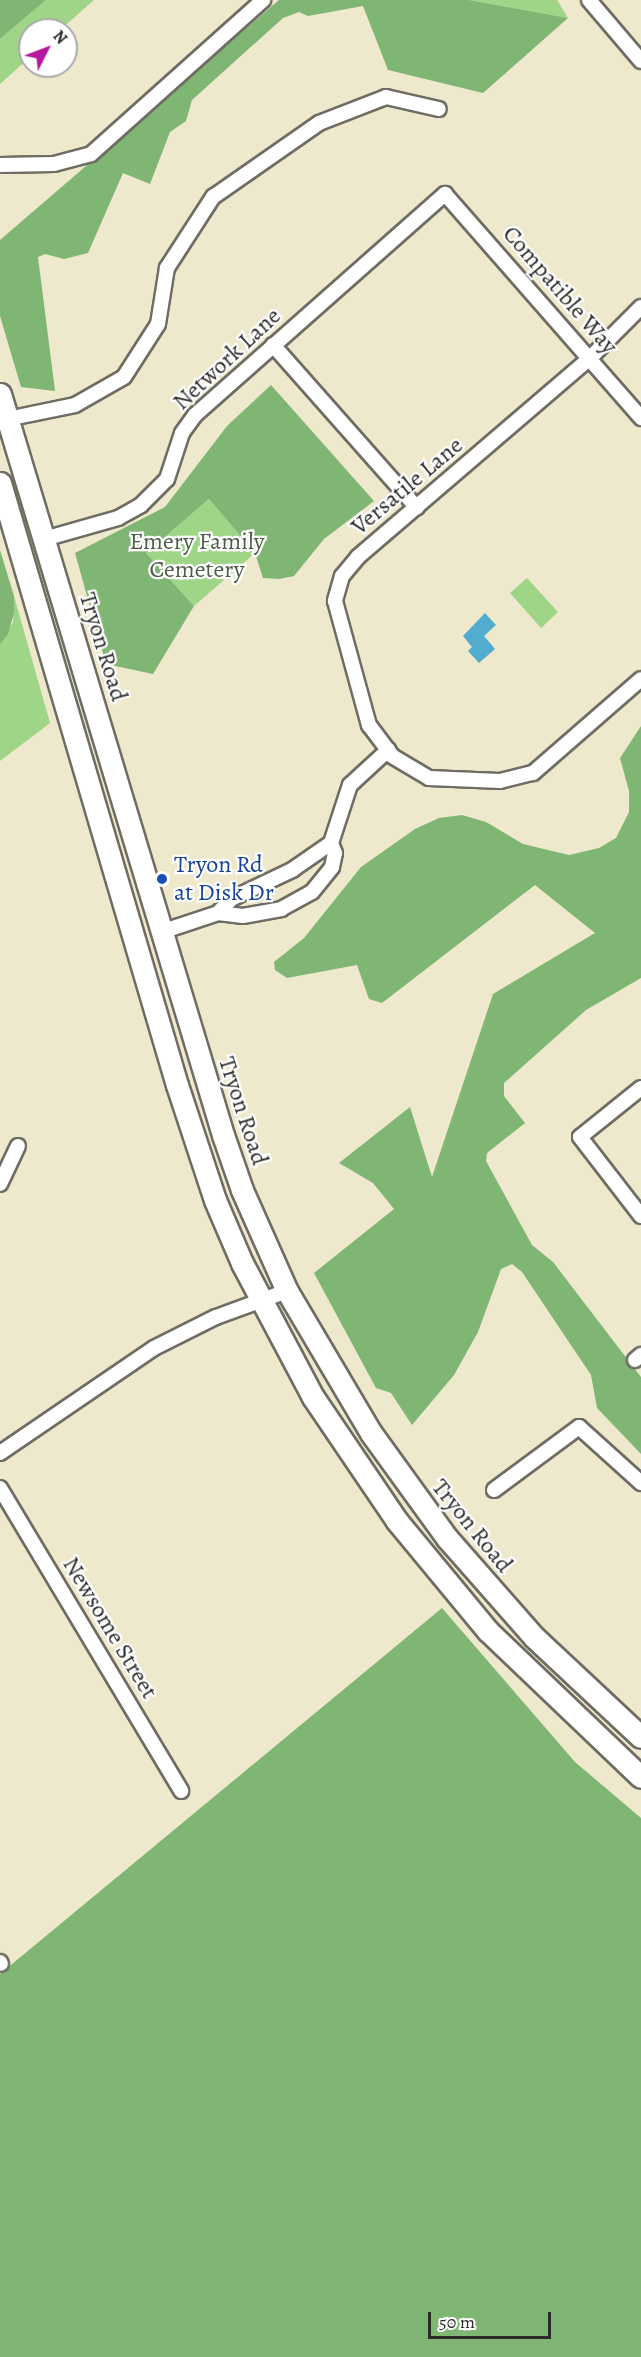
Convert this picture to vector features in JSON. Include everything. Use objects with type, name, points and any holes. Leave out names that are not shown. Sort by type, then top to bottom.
[{"type":"main road","name":"Tryon Road","points":[[0,394],[161,932],[242,1190],[287,1291],[370,1433],[447,1538],[534,1637],[641,1737]]},
{"type":"main road","points":[[0,483],[192,1134],[219,1210],[261,1302],[313,1397],[372,1487],[454,1592],[537,1679],[641,1777]]},
{"type":"main road","points":[[537,1679],[588,1713],[641,1761]]},
{"type":"street","points":[[0,165],[54,164],[91,154],[126,127],[263,0]]},
{"type":"street","points":[[589,0],[641,61]]},
{"type":"street","points":[[7,419],[75,405],[124,377],[158,324],[167,268],[213,197],[319,123],[386,97],[439,109]]},
{"type":"street","name":"Network Lane","points":[[44,539],[118,518],[141,505],[167,479],[182,433],[195,415],[445,194]]},
{"type":"street","name":"Compatible Way","points":[[445,194],[641,418]]},
{"type":"street","name":"Versatile Lane","points":[[388,750],[367,717],[337,617],[336,593],[347,568],[590,358],[641,307]]},
{"type":"street","points":[[273,345],[417,508]]},
{"type":"street","points":[[218,913],[231,898],[292,870],[330,843],[350,785],[388,750],[405,767],[429,778],[478,782],[516,778],[546,763],[641,679]]},
{"type":"street","points":[[161,932],[218,913],[257,914],[302,899],[320,884],[332,867],[335,854],[330,843]]},
{"type":"street","points":[[641,1088],[579,1137],[641,1216]]},
{"type":"street","points":[[0,1184],[18,1146]]},
{"type":"street","points":[[0,1453],[154,1348],[216,1317],[287,1291]]},
{"type":"street","points":[[494,1490],[579,1427],[641,1483]]},
{"type":"street","name":"Newsome Street","points":[[0,1488],[182,1791]]},
{"type":"green space","points":[[0,0],[46,0],[25,18],[18,18],[18,24],[0,39]]},
{"type":"green space","points":[[46,0],[94,0],[74,18],[25,18]]},
{"type":"green space","points":[[279,0],[469,0],[568,18],[483,93],[388,70],[363,6],[308,16],[299,12],[283,18],[192,100],[186,121],[170,132],[150,184],[123,173],[88,253],[64,259],[45,254],[38,257],[55,391],[21,387],[0,316],[0,240]]},
{"type":"green space","points":[[469,0],[557,0],[568,18]]},
{"type":"green space","points":[[18,24],[18,68],[0,84],[0,39]]},
{"type":"green space","points":[[271,385],[374,501],[324,539],[294,576],[279,579],[263,578],[255,553],[209,499],[146,553],[194,606],[153,674],[106,664],[75,553],[165,507],[227,426]]},
{"type":"green space","name":"Emery Family Cemetery","points":[[209,499],[255,553],[194,606],[146,553]]},
{"type":"green space","points":[[0,550],[14,596],[14,613],[8,634],[0,644]]},
{"type":"green space","points":[[527,578],[558,612],[541,628],[510,593]]},
{"type":"green space","points":[[14,596],[50,723],[0,761],[0,644],[13,622]]},
{"type":"green space","points":[[641,726],[641,978],[586,1010],[504,1083],[504,1096],[525,1123],[487,1153],[486,1161],[532,1245],[553,1262],[641,1377],[641,1454],[597,1408],[591,1375],[522,1272],[512,1264],[501,1269],[478,1332],[454,1375],[412,1425],[391,1393],[376,1388],[314,1273],[394,1209],[373,1183],[339,1163],[410,1107],[432,1177],[493,994],[595,933],[535,885],[382,1003],[369,999],[357,965],[287,978],[275,970],[274,962],[304,938],[361,867],[415,829],[439,818],[462,815],[486,822],[523,844],[569,855],[599,848],[616,838],[629,812],[629,791],[620,758]]},
{"type":"green space","points":[[442,1608],[575,1762],[641,1818],[641,2357],[0,2357],[0,1974]]},
{"type":"water","points":[[485,613],[496,625],[484,636],[495,649],[479,663],[468,651],[472,647],[463,636]]},
{"type":"place","name":"Tryon Rd at Disk Dr","points":[[162,879]]}]
